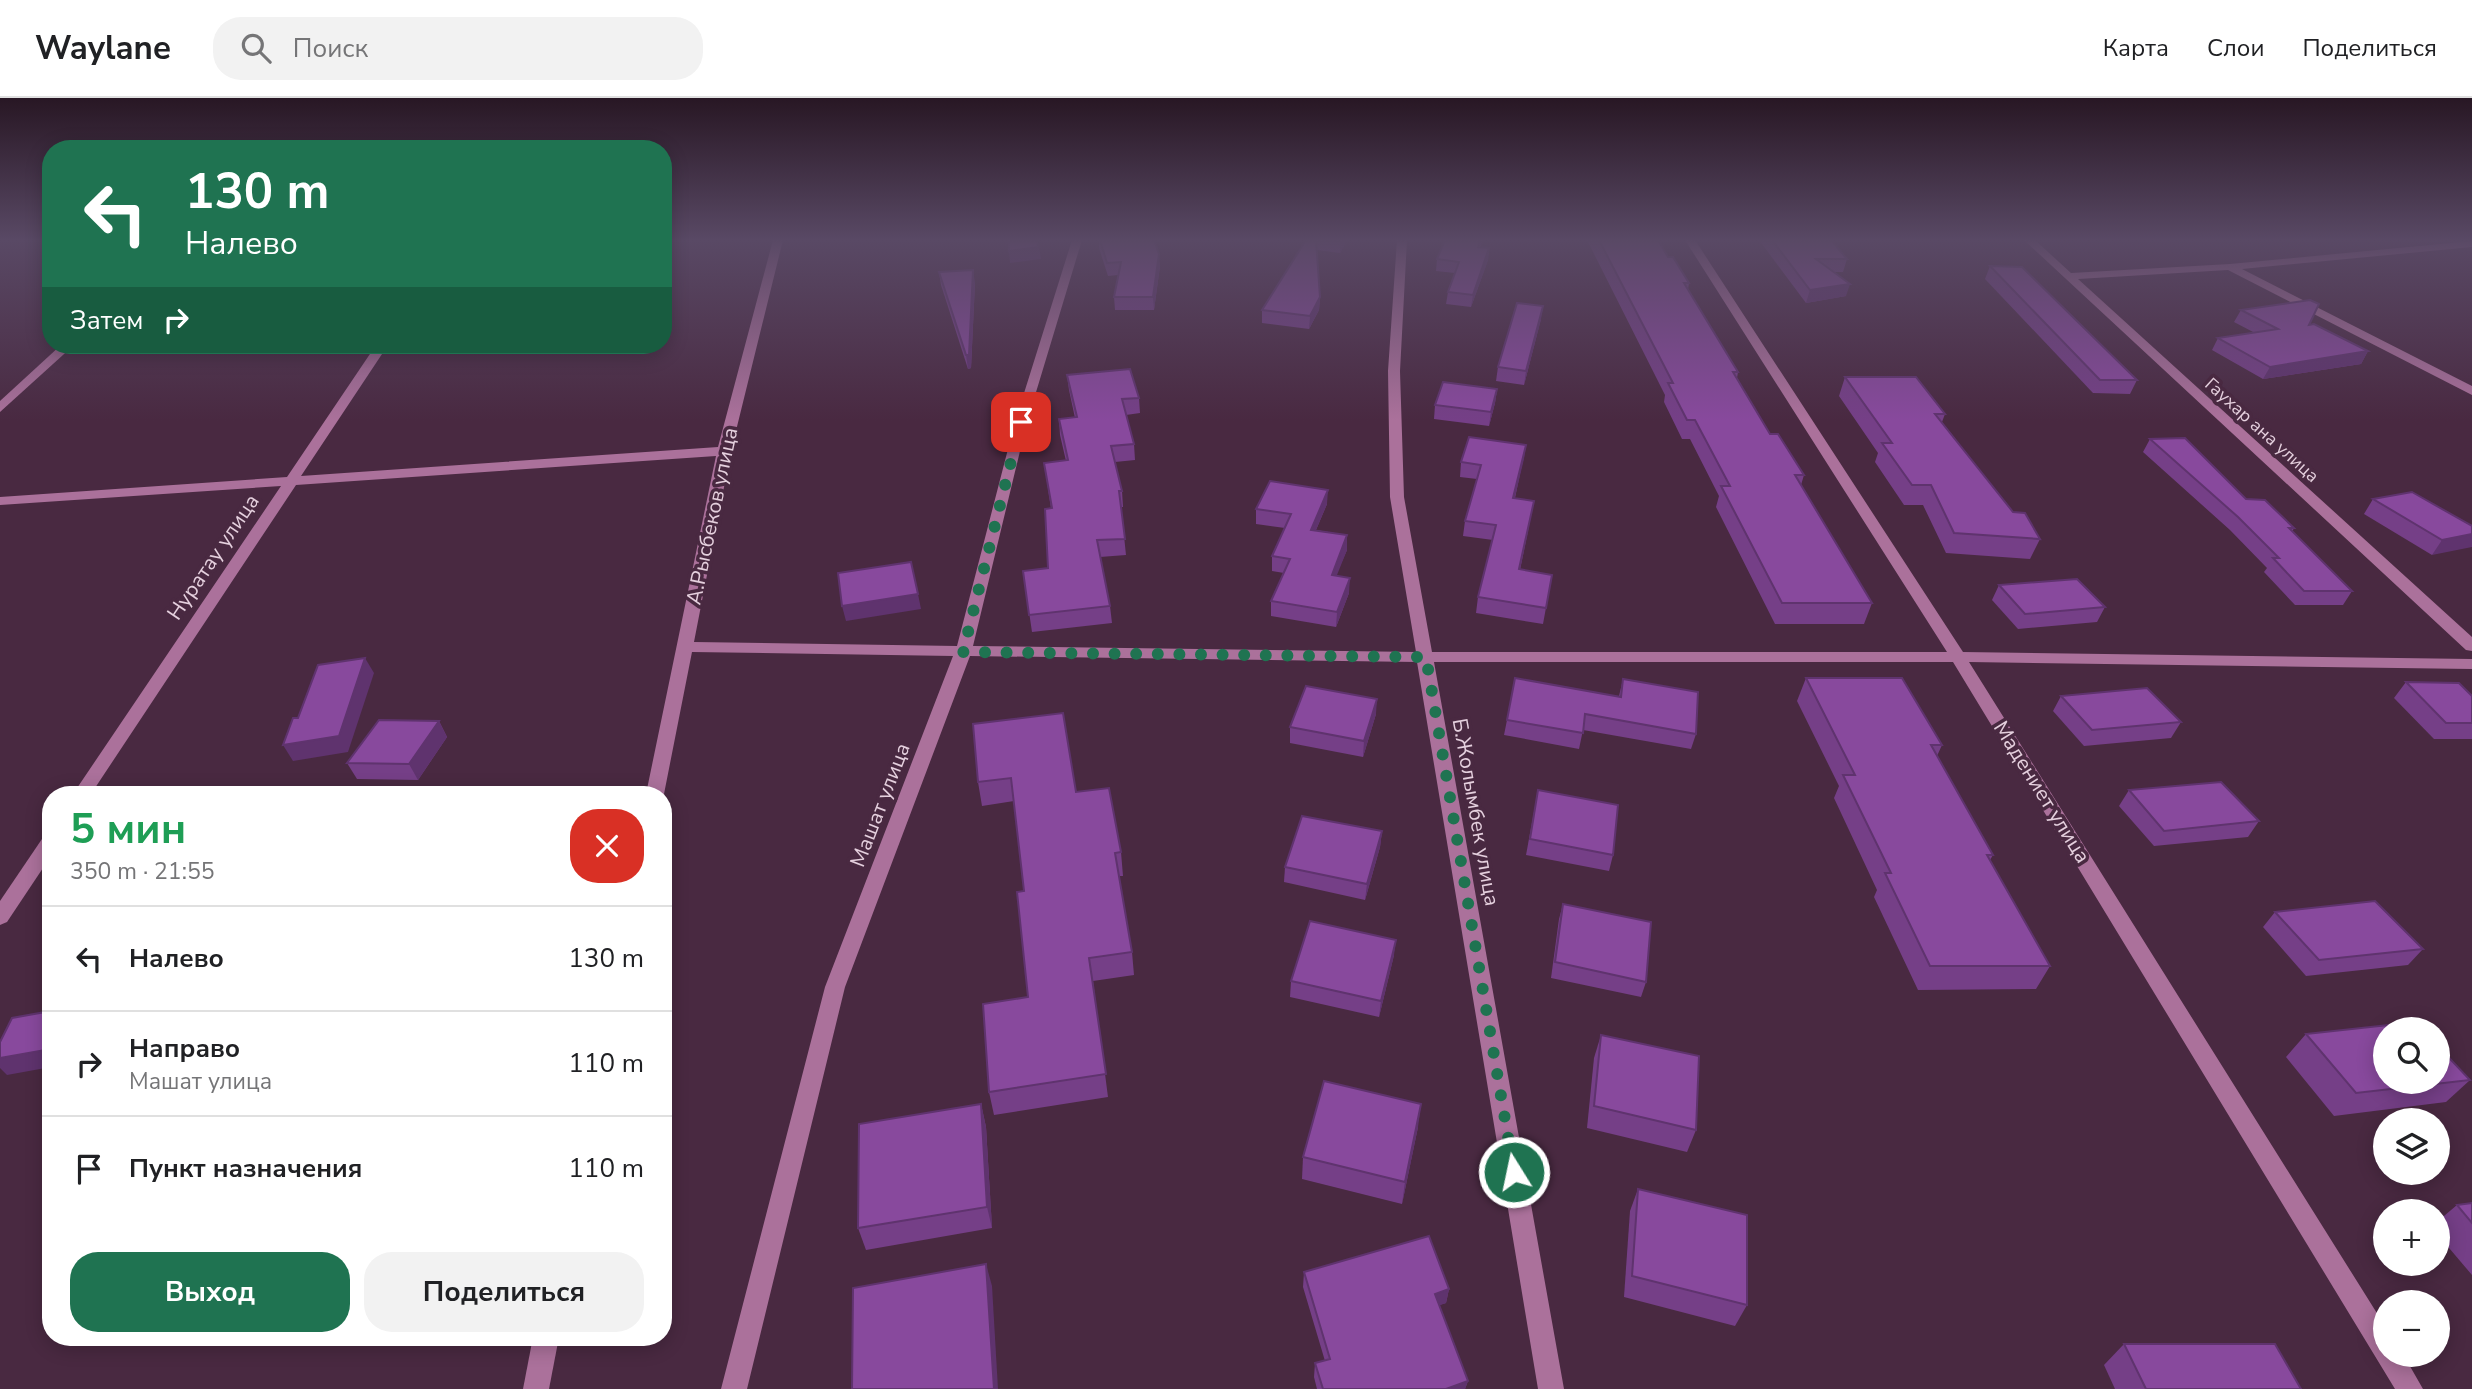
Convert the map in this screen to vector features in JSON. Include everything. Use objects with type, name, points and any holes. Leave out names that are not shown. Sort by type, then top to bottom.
[{"type":"street","name":"А.Рысбеков улица","points":[[657,786],[724,451],[763,300]]},
{"type":"street","name":"Машат улица","points":[[734,1389],[835,987],[963,652],[1021,422],[1058,300]]},
{"type":"street","name":"Б.Жолымбек улица","points":[[1398,300],[1394,370],[1397,497],[1551,1389]]},
{"type":"street","name":"Мадениет улица","points":[[1729,300],[1958,657],[2373,1331]]},
{"type":"street","name":"Гаухар ана улица","points":[[2094,300],[2472,646]]},
{"type":"street","points":[[2295,300],[2472,391]]},
{"type":"street","points":[[0,408],[58,354]]},
{"type":"street","name":"Нуратау улица","points":[[87,786],[376,354]]},
{"type":"street","points":[[0,501],[724,451]]},
{"type":"street","points":[[685,647],[1426,657],[1958,657],[2472,664]]},
{"type":"street","points":[[0,917],[42,854]]},
{"type":"street","points":[[536,1389],[544,1346]]},
{"type":"street","points":[[2396,1367],[2410,1389]]},
{"type":"building","points":[[948,300],[972,300],[969,355],[966,355]]},
{"type":"building","points":[[1268,300],[1318,300],[1310,316],[1262,310]]},
{"type":"building","points":[[1630,300],[1694,300],[1738,372],[1733,372],[1770,434],[1778,434],[1804,475],[1795,475],[1872,603],[1782,603],[1721,486],[1730,486],[1695,420],[1687,420],[1668,383],[1673,383]]},
{"type":"building","points":[[2023,300],[2056,300],[2137,380],[2100,380]]},
{"type":"building","points":[[2311,300],[2319,304],[2309,325],[2314,324],[2368,351],[2270,367],[2218,338],[2278,329],[2241,310]]},
{"type":"building","points":[[1517,303],[1543,306],[1526,371],[1498,367]]},
{"type":"building","points":[[1130,369],[1139,398],[1122,399],[1134,444],[1111,446],[1122,491],[1119,491],[1125,539],[1097,540],[1110,606],[1029,615],[1023,571],[1048,568],[1045,509],[1052,508],[1044,463],[1068,460],[1059,419],[1077,417],[1067,375]]},
{"type":"building","points":[[1845,377],[1916,377],[1945,414],[1935,414],[2013,512],[2025,513],[2040,539],[1954,533],[1931,485],[1912,485],[1882,443],[1892,443]]},
{"type":"building","points":[[1443,382],[1497,389],[1491,412],[1435,405]]},
{"type":"building","points":[[1469,437],[1526,445],[1513,498],[1534,501],[1519,569],[1552,575],[1546,608],[1478,597],[1496,525],[1465,521],[1481,465],[1461,462]]},
{"type":"building","points":[[2185,438],[2246,499],[2265,500],[2352,591],[2304,591],[2273,558],[2279,558],[2238,517],[2150,439]]},
{"type":"building","points":[[1270,481],[1328,490],[1311,530],[1347,535],[1332,575],[1350,578],[1337,612],[1271,601],[1290,559],[1272,556],[1291,514],[1256,509]]},
{"type":"building","points":[[2412,492],[2472,526],[2472,534],[2442,540],[2373,499]]},
{"type":"building","points":[[911,562],[918,594],[842,606],[838,573]]},
{"type":"building","points":[[2077,579],[2105,607],[2025,614],[1999,585]]},
{"type":"building","points":[[365,658],[339,736],[283,745],[293,718],[298,718],[318,665]]},
{"type":"building","points":[[1515,678],[1621,697],[1623,679],[1698,692],[1696,734],[1585,714],[1583,733],[1507,720]]},
{"type":"building","points":[[1806,678],[1902,678],[1942,745],[1931,745],[1993,855],[1987,855],[2050,966],[1930,966],[1885,873],[1891,873],[1843,775],[1855,775]]},
{"type":"building","points":[[2406,682],[2459,683],[2472,696],[2472,723],[2446,723]]},
{"type":"building","points":[[1306,686],[1377,699],[1364,741],[1290,727]]},
{"type":"building","points":[[2147,688],[2181,722],[2092,730],[2061,696]]},
{"type":"building","points":[[1063,713],[1076,792],[1109,788],[1121,852],[1115,853],[1132,952],[1089,958],[1106,1074],[989,1092],[983,1004],[1028,997],[1017,892],[1024,891],[1011,778],[978,782],[973,724]]},
{"type":"building","points":[[379,720],[439,721],[409,764],[347,763]]},
{"type":"building","points":[[2221,782],[2259,821],[2164,831],[2129,790]]},
{"type":"building","points":[[1538,790],[1618,805],[1613,855],[1530,839]]},
{"type":"building","points":[[1302,816],[1382,831],[1367,884],[1285,867]]},
{"type":"building","points":[[2375,901],[2423,949],[2319,960],[2275,912]]},
{"type":"building","points":[[1563,904],[1651,922],[1646,982],[1555,962]]},
{"type":"building","points":[[1310,921],[1396,940],[1381,1001],[1291,981]]},
{"type":"building","points":[[42,1013],[42,1051],[0,1058],[0,1042],[12,1018]]},
{"type":"building","points":[[2373,1027],[2373,1091],[2356,1093],[2306,1034]]},
{"type":"building","points":[[1601,1035],[1699,1056],[1696,1130],[1594,1106]]},
{"type":"building","points":[[2450,1059],[2470,1080],[2450,1082]]},
{"type":"building","points":[[1324,1081],[1421,1104],[1405,1182],[1303,1157]]},
{"type":"building","points":[[981,1104],[987,1207],[858,1228],[859,1124]]},
{"type":"building","points":[[1638,1189],[1747,1215],[1747,1305],[1632,1276]]},
{"type":"building","points":[[2472,1203],[2472,1223],[2457,1205]]},
{"type":"building","points":[[1429,1236],[1449,1289],[1435,1294],[1468,1381],[1446,1389],[1323,1389],[1315,1363],[1330,1359],[1304,1272]]},
{"type":"building","points":[[986,1264],[994,1389],[852,1389],[853,1288]]},
{"type":"building","points":[[2124,1344],[2275,1344],[2301,1389],[2146,1389]]},
{"type":"route","points":[[1021,422],[963,652],[1426,657],[1514,1172]]}]
